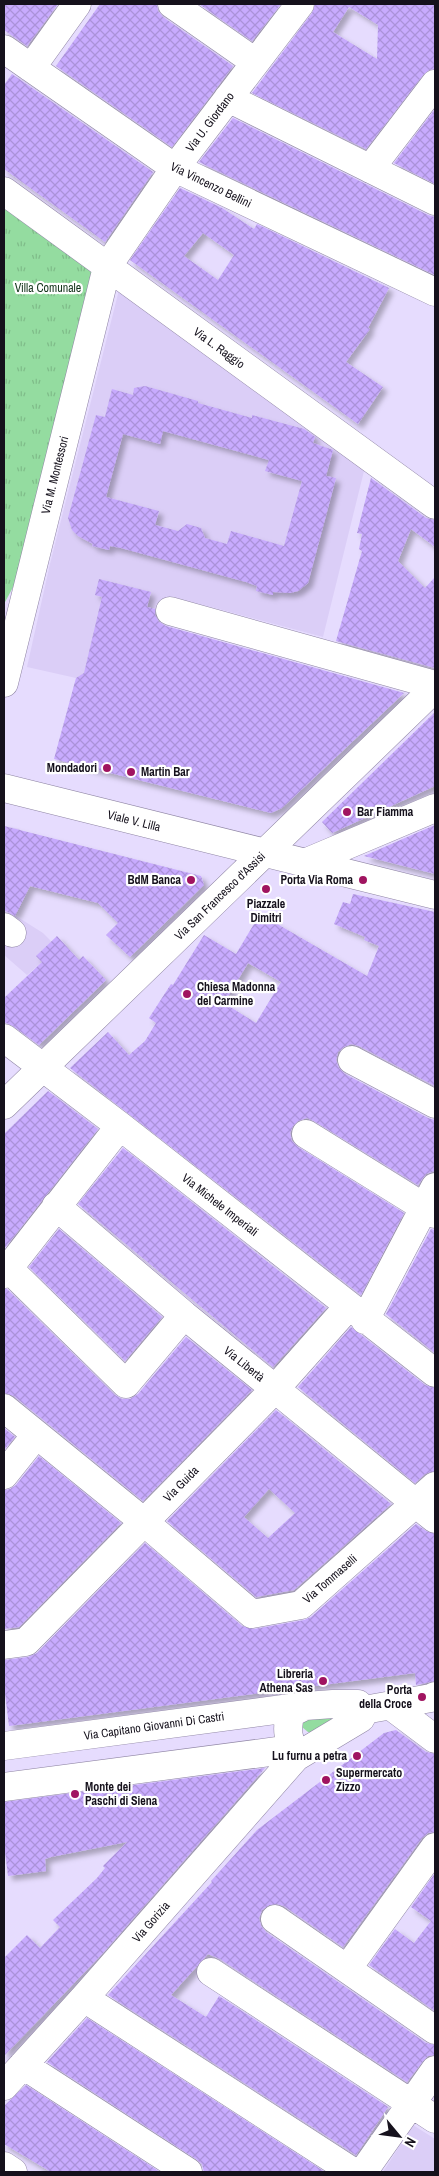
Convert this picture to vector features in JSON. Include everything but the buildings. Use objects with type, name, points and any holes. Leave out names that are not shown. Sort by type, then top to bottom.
[{"type":"street","points":[[31,68],[77,4]]},
{"type":"street","points":[[172,4],[254,62]]},
{"type":"street","name":"Via U. Giordano","points":[[107,267],[175,168],[300,4]]},
{"type":"street","name":"Via Vincenzo Bellini","points":[[4,49],[175,168],[435,292]]},
{"type":"street","points":[[370,169],[435,84]]},
{"type":"street","points":[[228,98],[435,201]]},
{"type":"street","name":"Via L. Raggio","points":[[4,191],[435,505]]},
{"type":"street","name":"Via M. Montessori","points":[[4,683],[107,267]]},
{"type":"street","points":[[170,611],[435,687]]},
{"type":"street","name":"Via San Francesco d'Assisi","points":[[4,1105],[435,687]]},
{"type":"street","name":"Viale V. Lilla","points":[[4,788],[435,895]]},
{"type":"street","points":[[307,862],[435,808]]},
{"type":"street","name":"Via Michele Imperiali","points":[[4,1038],[120,1126],[435,1373]]},
{"type":"street","points":[[352,1060],[435,1104]]},
{"type":"street","points":[[120,1126],[6,1271],[126,1384],[184,1315]]},
{"type":"street","points":[[306,1134],[432,1203]]},
{"type":"street","name":"Via Guida","points":[[4,1645],[26,1642],[143,1521],[275,1390],[357,1313],[432,1203]]},
{"type":"street","name":"Via Libertà","points":[[56,1206],[275,1390],[429,1503]]},
{"type":"street","points":[[4,1408],[143,1521]]},
{"type":"street","points":[[4,1475],[36,1435]]},
{"type":"street","name":"Via Tommaselli","points":[[143,1521],[252,1614],[301,1605],[429,1503]]},
{"type":"street","points":[[4,1787],[294,1753],[350,1726],[361,1718],[364,1710],[435,1696]]},
{"type":"street","name":"Via Capitano Giovanni Di Castri","points":[[4,1746],[304,1706],[358,1704],[364,1710]]},
{"type":"street","points":[[294,1753],[287,1735],[287,1724],[291,1713],[304,1706]]},
{"type":"street","points":[[391,1706],[435,1739]]},
{"type":"street","name":"Via Gorizia","points":[[4,2086],[84,1998],[294,1753]]},
{"type":"street","points":[[347,1969],[435,1847]]},
{"type":"street","points":[[275,1919],[435,2030]]},
{"type":"street","points":[[211,1972],[435,2119]]},
{"type":"street","points":[[84,1998],[353,2172]]},
{"type":"street","points":[[23,2065],[188,2172]]},
{"type":"street","points":[[363,2172],[435,2070]]},
{"type":"street","points":[[4,2166],[14,2172]]},
{"type":"shaded area","points":[[119,290],[365,467],[323,637],[170,596],[145,689],[88,673],[76,678],[27,667],[50,564]]},
{"type":"shaded area","points":[[4,826],[20,829],[5,862],[34,877],[16,916],[43,933],[51,941],[42,962],[27,975],[4,955]]},
{"type":"shaded area","points":[[413,2125],[435,2139],[435,2172],[383,2172]]},
{"type":"green space","name":"Villa Comunale","points":[[4,203],[96,270],[18,578],[4,604]]},
{"type":"green space","points":[[314,1714],[342,1716],[316,1733],[308,1732],[302,1727],[304,1720]]},
{"type":"place","name":"Mondadori","points":[[107,768]]},
{"type":"place","name":"Martin Bar","points":[[131,772]]},
{"type":"place","name":"Bar Fiamma","points":[[347,812]]},
{"type":"place","name":"BdM Banca","points":[[191,880]]},
{"type":"place","name":"Porta Via Roma","points":[[363,880]]},
{"type":"place","name":"Piazzale Dimitri","points":[[266,889]]},
{"type":"place","name":"Chiesa Madonna del Carmine","points":[[187,994]]},
{"type":"place","name":"Libreria Athena Sas","points":[[323,1681]]},
{"type":"place","name":"Porta della Croce","points":[[422,1697]]},
{"type":"place","name":"Lu furnu a petra","points":[[357,1756]]},
{"type":"place","name":"Supermercato Zizzo","points":[[326,1780]]},
{"type":"place","name":"Monte dei Paschi di Siena","points":[[75,1794]]}]
